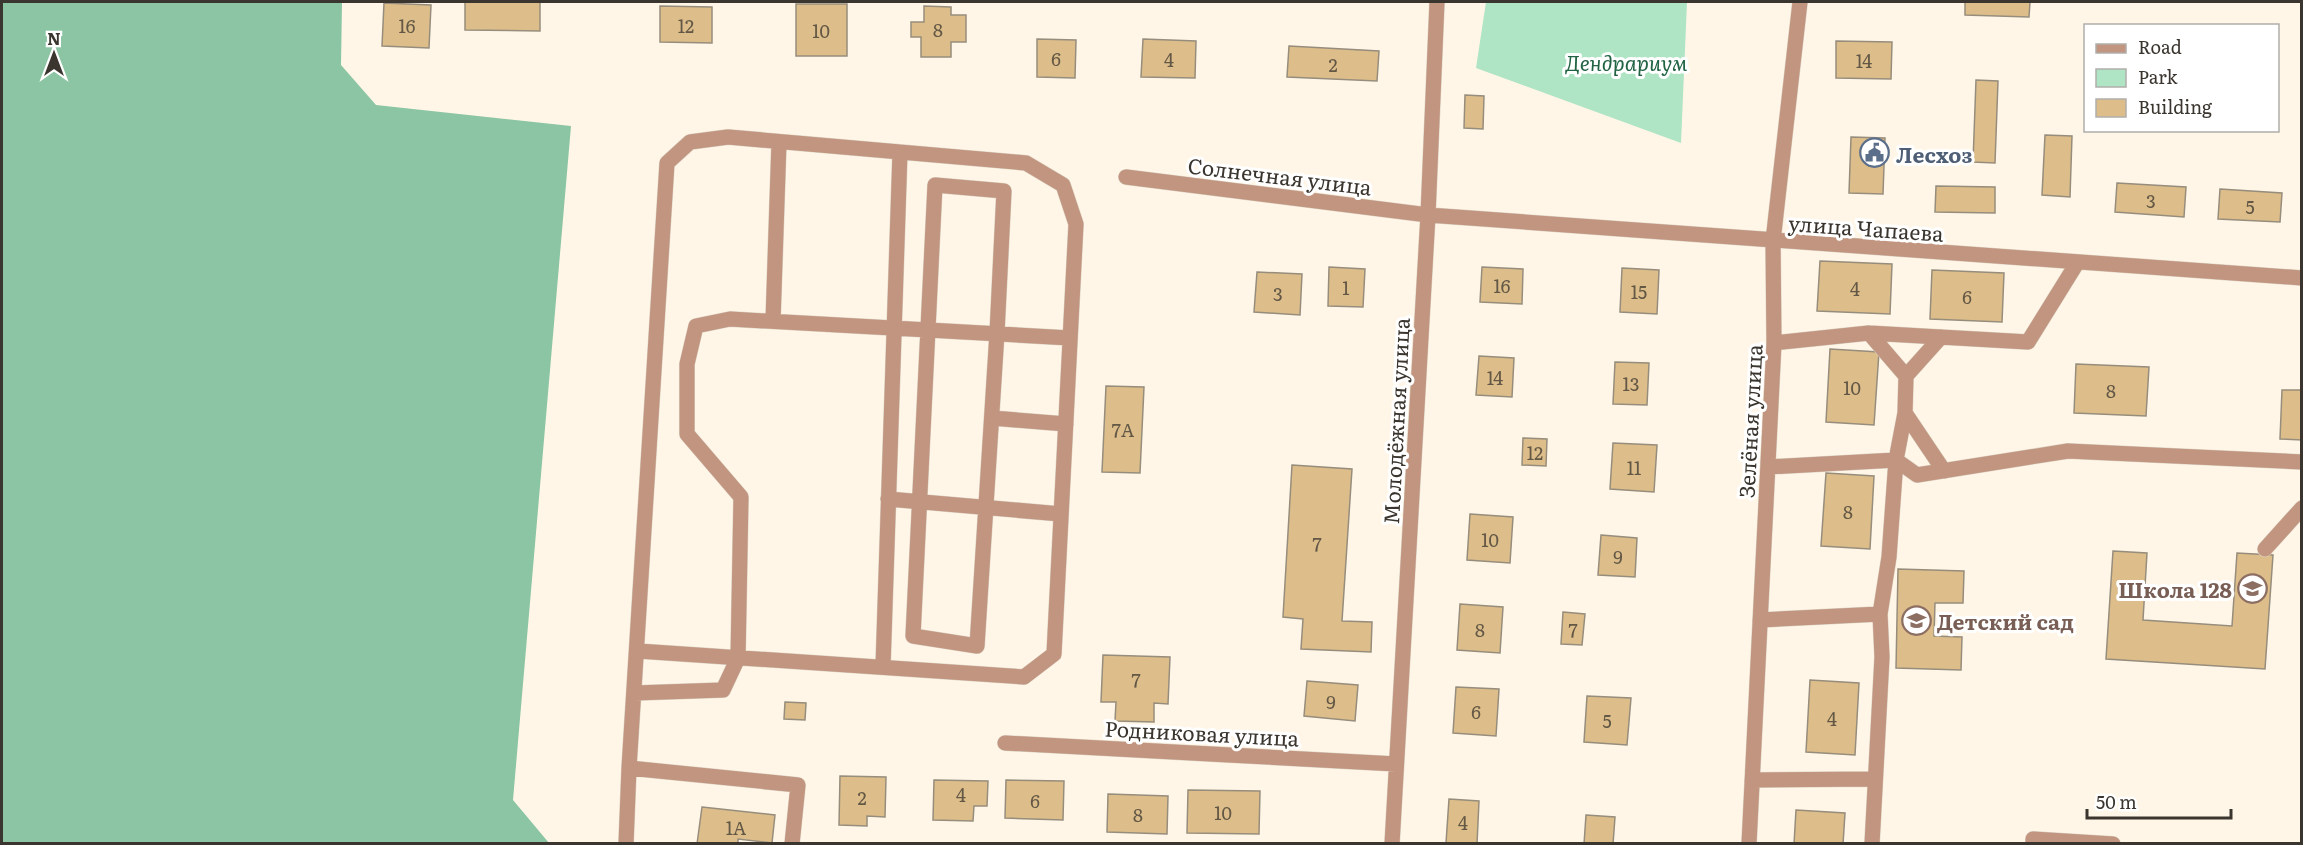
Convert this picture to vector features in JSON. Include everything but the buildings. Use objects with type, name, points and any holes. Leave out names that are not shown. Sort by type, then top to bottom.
[{"type":"street","name":"Молодёжная улица","points":[[1392,843],[1428,215],[1437,2]]},
{"type":"street","name":"Зелёная улица","points":[[1749,843],[1774,343],[1773,241],[1800,2]]},
{"type":"street","points":[[626,843],[667,163],[690,142],[728,137],[1026,163],[1062,185],[1076,224],[1054,654],[1024,677],[638,651]]},
{"type":"street","points":[[773,321],[779,142]]},
{"type":"street","points":[[883,667],[900,152]]},
{"type":"street","name":"Солнечная улица","points":[[1126,177],[1428,215]]},
{"type":"street","points":[[935,185],[1004,191],[998,333],[977,646],[913,636],[928,329],[935,185]]},
{"type":"street","name":"улица Чапаева","points":[[1428,215],[2301,278]]},
{"type":"street","points":[[1774,343],[1869,333],[2028,342],[2077,263]]},
{"type":"street","points":[[635,693],[723,690],[738,658],[741,497],[687,434],[687,364],[696,326],[730,319],[1070,338]]},
{"type":"street","points":[[1869,333],[1906,376]]},
{"type":"street","points":[[1872,843],[1882,657],[1880,614],[1889,557],[1896,460],[1905,413],[1906,376],[1941,337]]},
{"type":"street","points":[[1905,413],[1944,471]]},
{"type":"street","points":[[992,418],[1066,424]]},
{"type":"street","points":[[1768,467],[1896,460],[1917,475],[2068,451],[2301,462]]},
{"type":"street","points":[[888,499],[1061,514]]},
{"type":"street","points":[[2265,549],[2301,508]]},
{"type":"street","points":[[1760,620],[1880,614]]},
{"type":"street","name":"Родниковая улица","points":[[1005,743],[1396,764]]},
{"type":"street","points":[[629,768],[798,785],[792,843]]},
{"type":"street","points":[[1752,780],[1875,778]]},
{"type":"street","points":[[2033,843],[2034,839],[2113,843]]},
{"type":"green space","points":[[2,2],[342,2],[341,65],[376,105],[571,126],[513,800],[549,843],[2,843]]},
{"type":"green space","name":"Дендрариум","points":[[1486,2],[1687,2],[1681,143],[1476,68]]},
{"type":"place","name":"Лесхоз","points":[[1875,153]]},
{"type":"place","name":"Школа 128","points":[[2253,588]]},
{"type":"place","name":"Детский сад","points":[[1916,620]]}]
